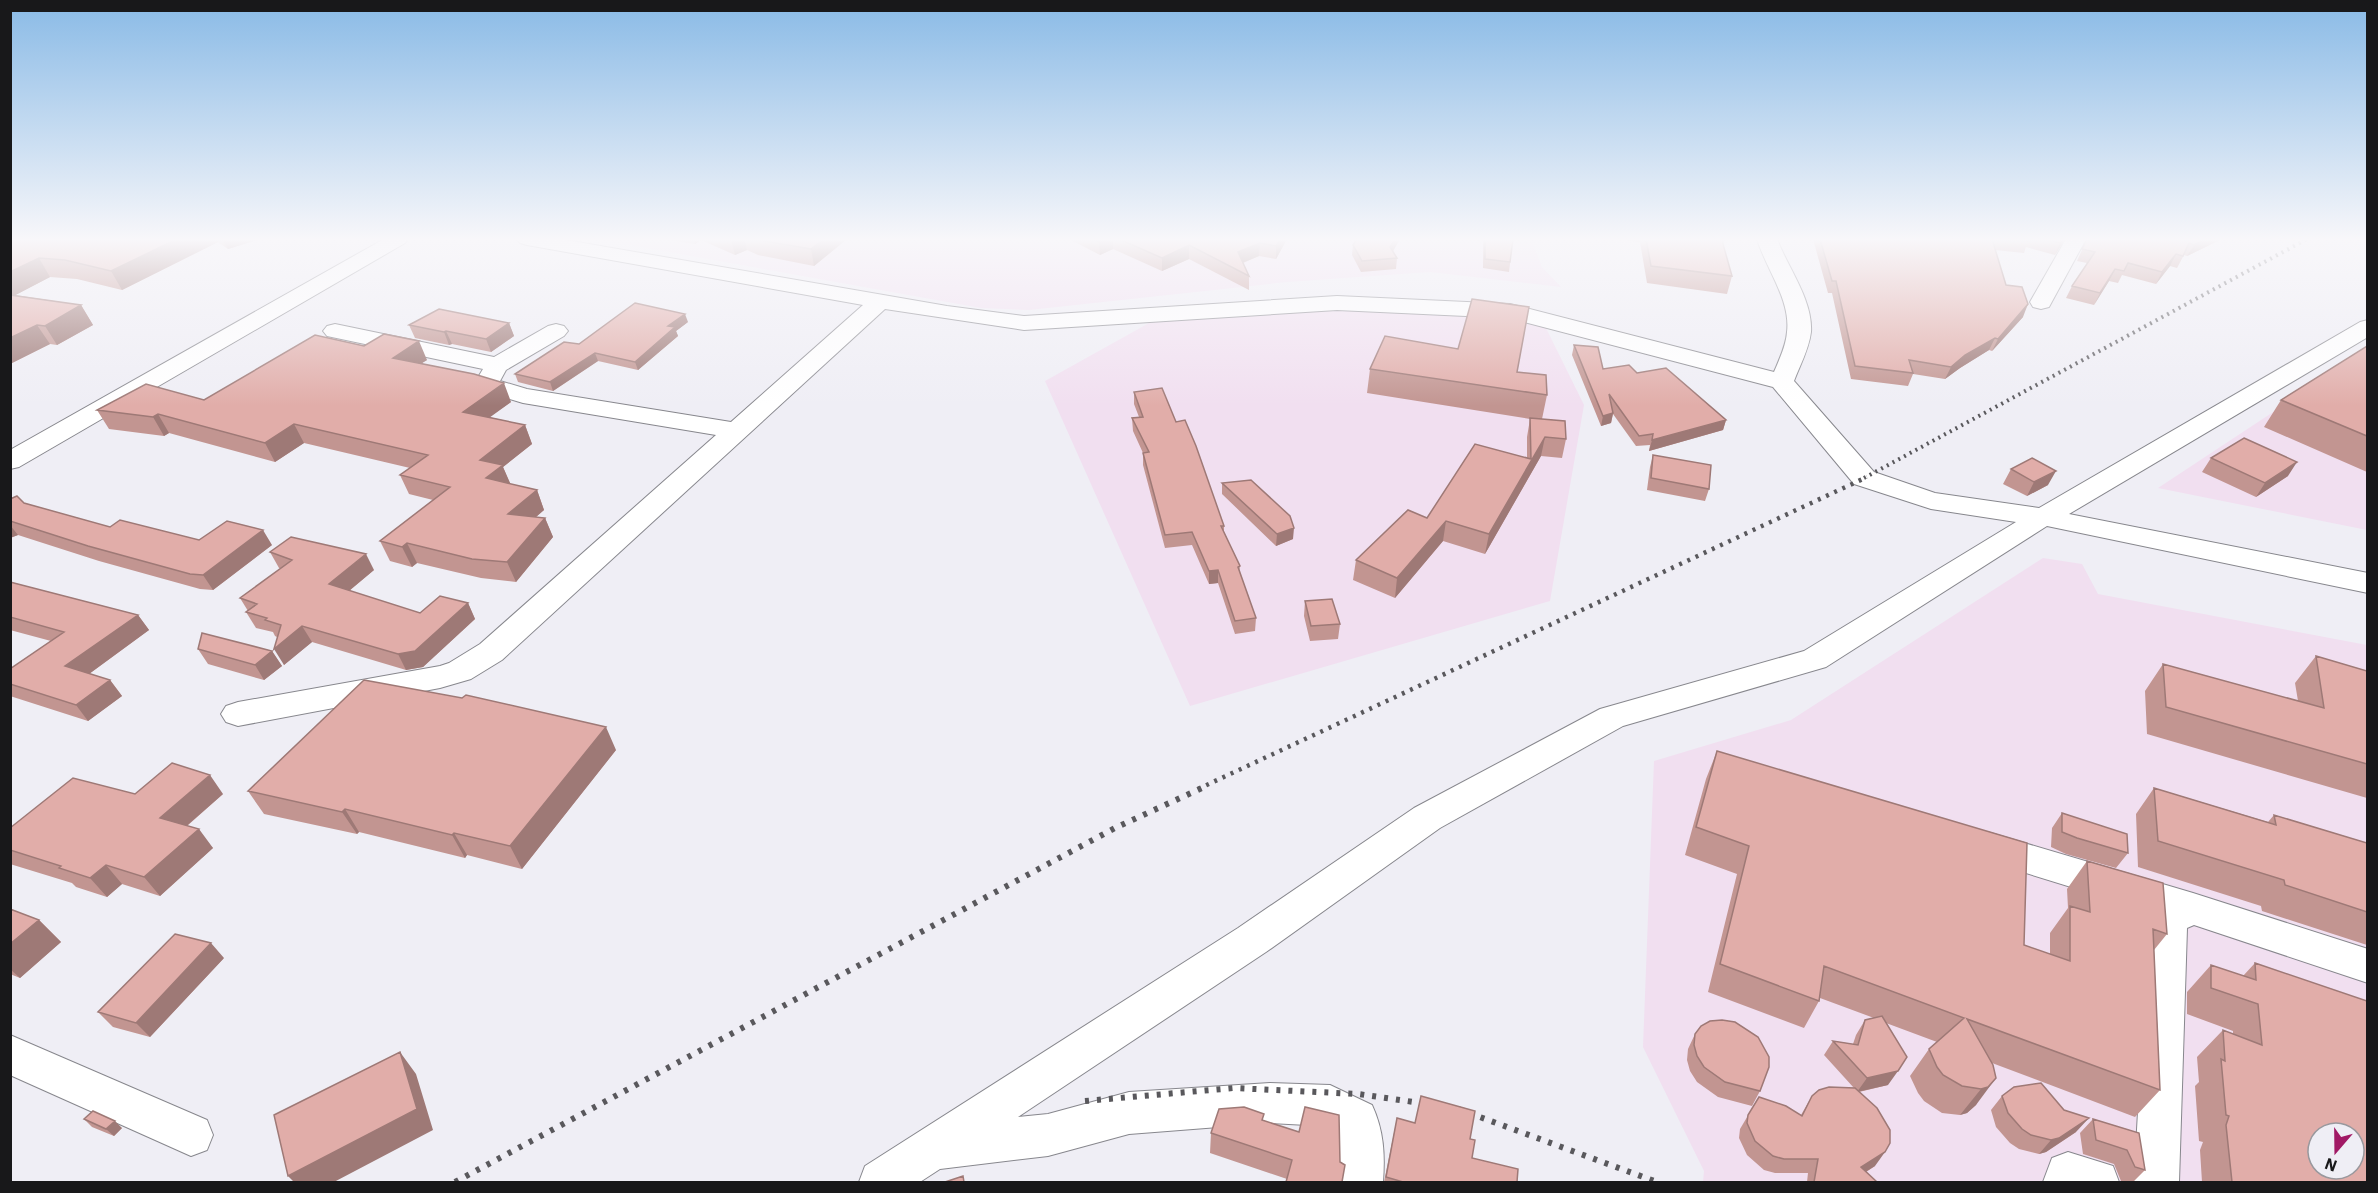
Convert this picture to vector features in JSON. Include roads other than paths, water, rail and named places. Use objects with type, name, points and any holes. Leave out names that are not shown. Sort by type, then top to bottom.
[{"type":"street","points":[[10,461],[301,295]]},
{"type":"street","points":[[845,295],[1024,323],[1337,303],[1510,311],[1782,382],[1864,478],[1931,501],[2043,517],[2367,583]]},
{"type":"street","points":[[1782,382],[1800,330],[1790,295]]},
{"type":"street","points":[[2041,302],[2045,295]]},
{"type":"street","points":[[238,714],[405,685],[460,671],[491,652],[881,301]]},
{"type":"street","points":[[881,1182],[1252,939],[1427,818],[1612,717],[1815,659],[2043,517],[2367,327]]},
{"type":"street","points":[[556,331],[497,365],[486,384],[523,396],[737,430]]},
{"type":"street","points":[[335,332],[497,365]]},
{"type":"street","points":[[1955,838],[2193,909],[2367,966]]},
{"type":"street","points":[[2156,1182],[2168,919],[2193,909]]},
{"type":"street","points":[[10,1054],[191,1135]]},
{"type":"street","points":[[933,1148],[1048,1135],[1129,1113],[1270,1103],[1330,1106],[1357,1120],[1362,1144],[1361,1182]]},
{"type":"street","points":[[2065,1182],[2068,1174],[2097,1182]]},
{"type":"railway","points":[[1864,478],[2204,295]]},
{"type":"railway","points":[[1198,789],[1867,477]]},
{"type":"railway","points":[[455,1182],[1115,828],[1202,788]]},
{"type":"railway","points":[[1085,1101],[1234,1088],[1358,1094],[1435,1105]]},
{"type":"railway","points":[[1458,1109],[1657,1182]]}]
